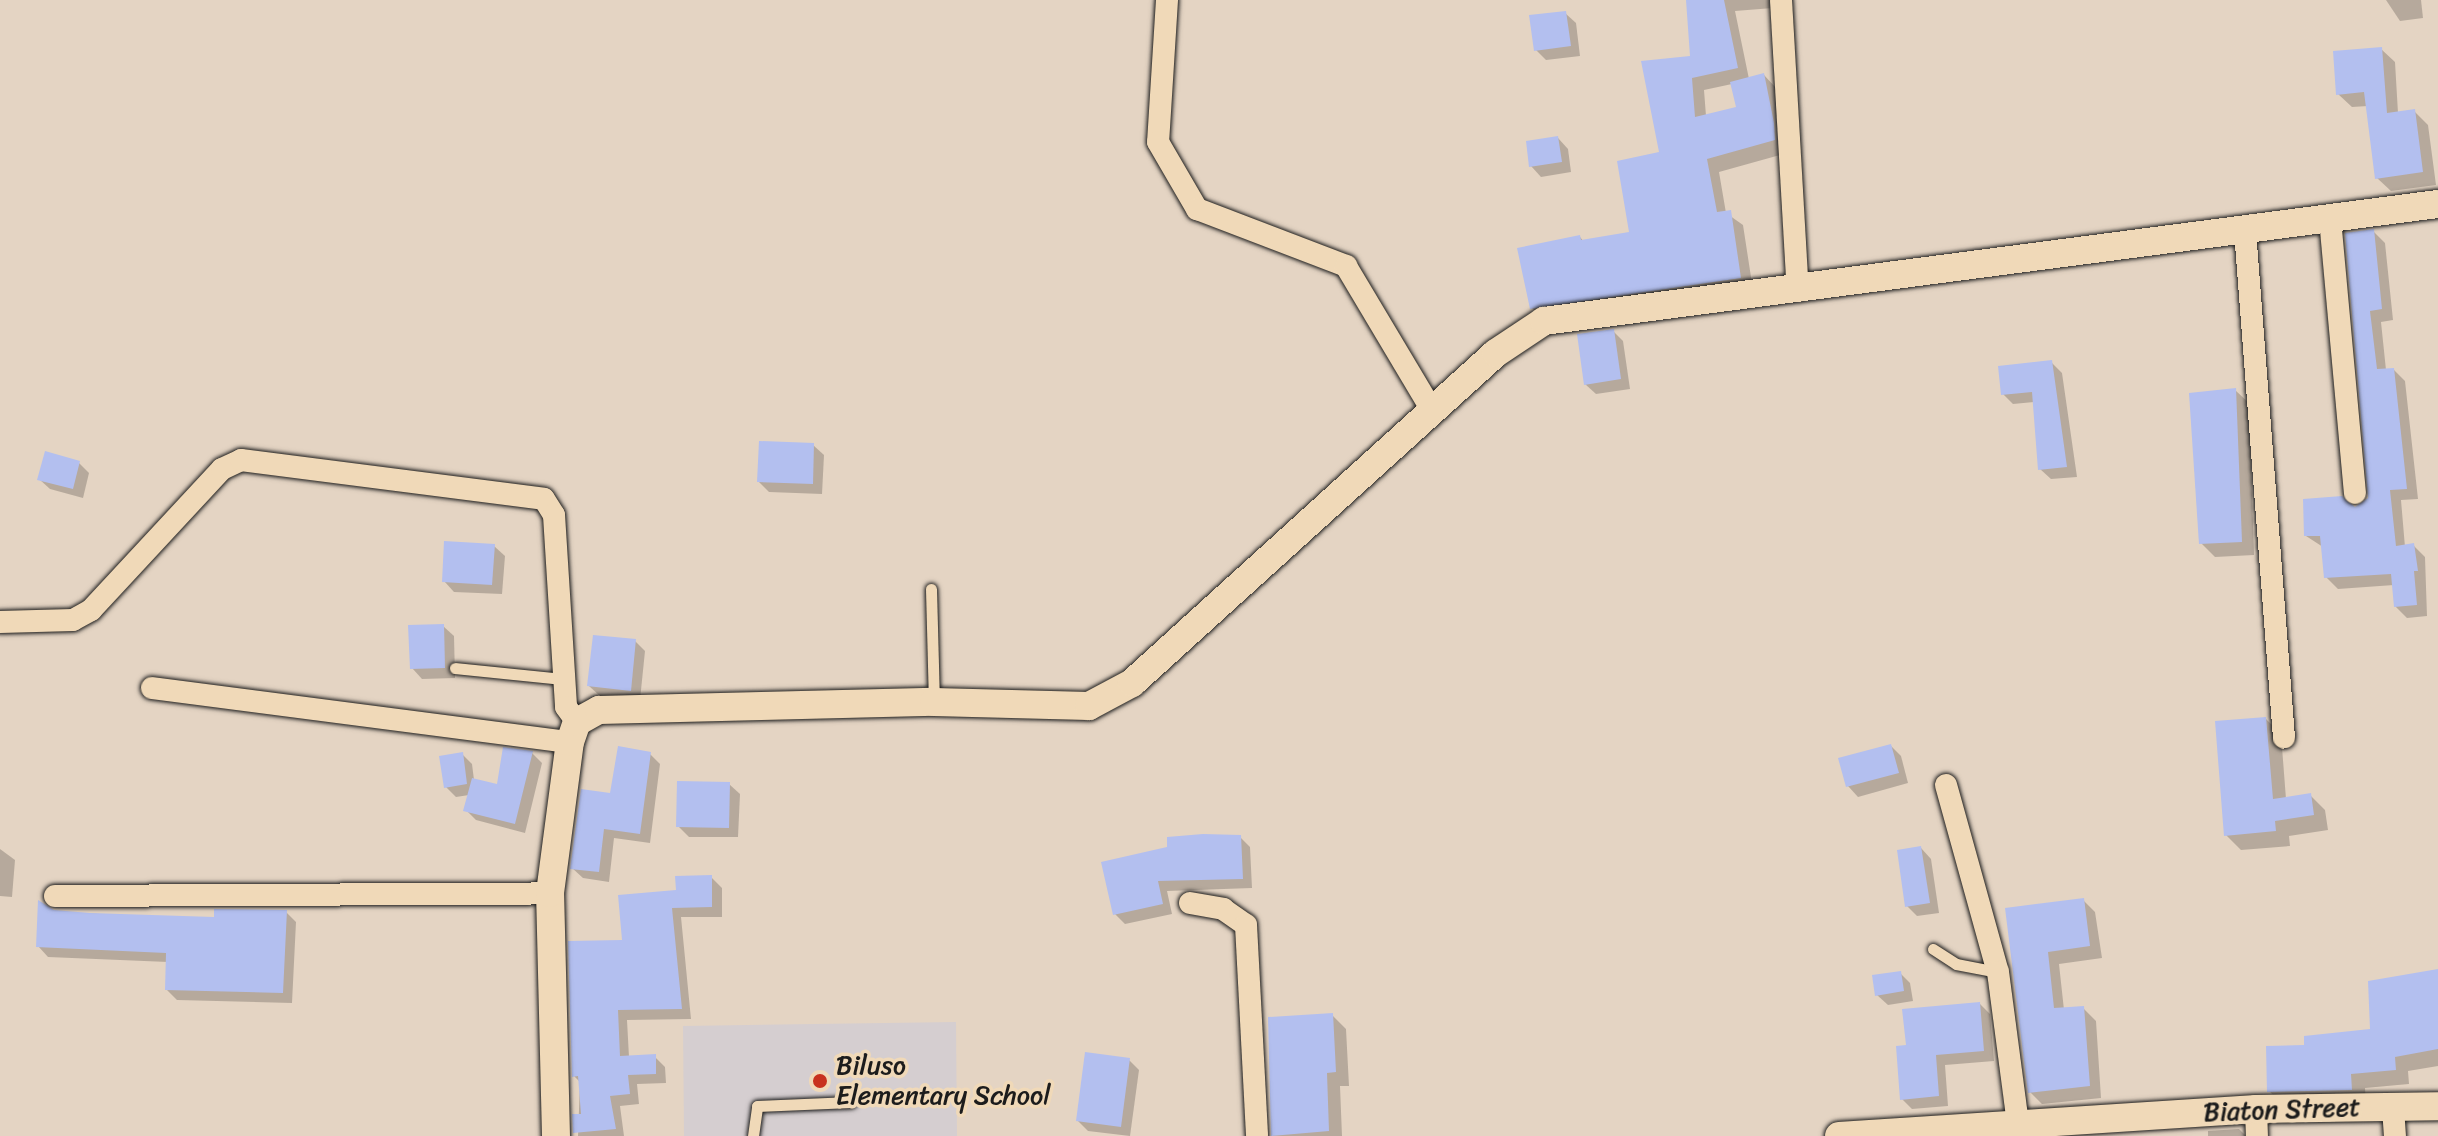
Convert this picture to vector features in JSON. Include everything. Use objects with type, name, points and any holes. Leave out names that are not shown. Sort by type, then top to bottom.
[{"type":"street","points":[[1167,0],[1158,142],[1197,209],[1346,266],[1432,410]]},
{"type":"street","points":[[1781,0],[1798,291]]},
{"type":"street","points":[[152,688],[573,732],[599,710],[934,702],[1089,706],[1108,699],[1132,683],[1496,353],[1544,321],[1798,291],[2438,204]]},
{"type":"street","points":[[2330,219],[2355,493]]},
{"type":"street","points":[[2245,231],[2284,738]]},
{"type":"street","points":[[0,622],[73,620],[91,610],[222,469],[241,460],[544,499],[554,515],[566,707],[573,732],[550,893],[556,1136]]},
{"type":"street","points":[[1946,785],[1998,972],[2018,1123]]},
{"type":"street","points":[[55,896],[550,893]]},
{"type":"street","points":[[1190,903],[1223,909],[1246,925],[1257,1136]]},
{"type":"street","name":"Biaton Street","points":[[1839,1136],[1988,1132],[2018,1123],[2257,1122],[2438,1106]]},
{"type":"street","points":[[2393,1108],[2395,1136]]},
{"type":"lane","points":[[931,589],[934,702]]},
{"type":"lane","points":[[455,668],[564,679]]},
{"type":"lane","points":[[1933,949],[1956,964],[1998,972]]},
{"type":"lane","points":[[753,1136],[757,1106],[851,1102]]},
{"type":"shaded area","name":"Biluso Elementary School","points":[[956,1022],[957,1136],[684,1136],[683,1026]]},
{"type":"building","points":[[1686,0],[1724,0],[1738,68],[1692,78],[1695,117],[1736,107],[1730,82],[1764,73],[1774,123],[1775,140],[1707,159],[1717,212],[1731,210],[1741,278],[1530,309],[1517,248],[1580,235],[1581,240],[1629,232],[1617,161],[1659,152],[1641,61],[1690,56]]},
{"type":"building","points":[[1566,11],[1571,46],[1534,51],[1529,15]]},
{"type":"building","points":[[2382,47],[2387,113],[2415,109],[2423,172],[2375,179],[2364,92],[2336,95],[2333,51]]},
{"type":"building","points":[[1558,136],[1562,162],[1529,167],[1526,141]]},
{"type":"building","points":[[2374,229],[2382,309],[2370,311],[2377,369],[2394,368],[2407,489],[2390,490],[2396,546],[2414,543],[2418,571],[2414,571],[2417,605],[2394,607],[2391,574],[2324,578],[2320,536],[2304,536],[2303,499],[2342,496],[2355,507],[2368,498],[2345,233]]},
{"type":"building","points":[[1614,329],[1621,379],[1584,385],[1577,334]]},
{"type":"building","points":[[2052,360],[2067,467],[2038,470],[2032,392],[2001,395],[1998,366]]},
{"type":"building","points":[[2236,388],[2242,542],[2199,544],[2189,393]]},
{"type":"building","points":[[759,441],[814,443],[813,484],[757,482]]},
{"type":"building","points":[[45,451],[80,461],[73,489],[37,480]]},
{"type":"building","points":[[444,541],[495,544],[492,585],[442,582]]},
{"type":"building","points":[[444,624],[445,668],[410,669],[408,625]]},
{"type":"building","points":[[593,635],[636,639],[631,691],[587,686]]},
{"type":"building","points":[[2266,717],[2273,799],[2311,793],[2314,815],[2275,821],[2276,831],[2224,836],[2215,721]]},
{"type":"building","points":[[1891,744],[1899,773],[1846,787],[1838,758]]},
{"type":"building","points":[[618,746],[651,752],[640,834],[604,829],[599,872],[570,869],[581,789],[610,793]]},
{"type":"building","points":[[503,747],[533,751],[515,824],[463,811],[472,778],[497,784]]},
{"type":"building","points":[[463,752],[467,784],[444,788],[439,756]]},
{"type":"building","points":[[677,781],[730,782],[729,828],[676,827]]},
{"type":"building","points":[[1241,835],[1243,879],[1158,881],[1163,904],[1113,915],[1101,862],[1167,847],[1167,837]]},
{"type":"building","points":[[1921,846],[1930,903],[1905,907],[1897,850]]},
{"type":"building","points":[[712,875],[712,907],[672,908],[682,1009],[618,1010],[620,1056],[656,1054],[656,1074],[628,1075],[630,1094],[610,1096],[616,1129],[573,1133],[572,1114],[581,1114],[578,1076],[572,1077],[568,941],[622,940],[618,895],[676,890],[675,876]]},
{"type":"building","points":[[2084,898],[2090,946],[2048,952],[2054,1008],[2084,1006],[2090,1086],[2028,1093],[2005,908]]},
{"type":"building","points":[[38,900],[54,910],[90,913],[214,917],[214,909],[287,910],[283,993],[165,990],[166,953],[36,947]]},
{"type":"building","points":[[2438,969],[2438,1049],[2395,1057],[2396,1070],[2351,1074],[2352,1090],[2267,1092],[2266,1046],[2304,1045],[2304,1036],[2370,1029],[2368,981]]},
{"type":"building","points":[[1901,971],[1904,991],[1875,996],[1872,975]]},
{"type":"building","points":[[1980,1002],[1984,1051],[1936,1055],[1939,1096],[1900,1100],[1896,1046],[1906,1045],[1902,1009]]},
{"type":"building","points":[[1333,1013],[1336,1072],[1327,1073],[1329,1131],[1271,1136],[1268,1017]]},
{"type":"building","points":[[1085,1052],[1130,1058],[1121,1127],[1076,1121]]},
{"type":"place","name":"Biluso Elementary School","points":[[820,1081]]}]
